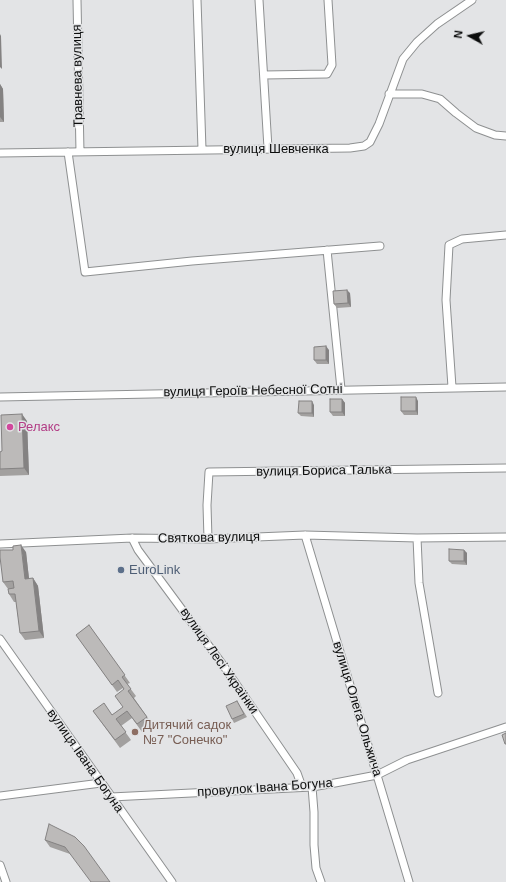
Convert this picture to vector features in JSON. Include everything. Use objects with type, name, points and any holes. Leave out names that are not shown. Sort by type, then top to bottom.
[{"type":"street","name":"Травнева вулиця","points":[[77,0],[80,152]]},
{"type":"street","points":[[197,0],[202,149]]},
{"type":"street","points":[[259,0],[268,148]]},
{"type":"street","points":[[264,75],[327,74],[332,65],[328,0]]},
{"type":"street","name":"вулиця Шевченка","points":[[0,153],[350,148],[364,146],[370,142],[379,124],[403,58],[416,42],[436,24],[472,0]]},
{"type":"street","points":[[389,94],[422,94],[440,99],[476,128],[495,135],[506,136]]},
{"type":"street","points":[[68,152],[85,272],[192,261],[380,246]]},
{"type":"street","points":[[452,387],[446,300],[449,245],[462,239],[506,234]]},
{"type":"street","points":[[326,250],[341,389]]},
{"type":"street","name":"вулиця Героїв Небесної Сотні","points":[[0,397],[341,389],[506,387]]},
{"type":"street","name":"вулиця Бориса Талька","points":[[208,539],[207,505],[209,472],[506,468]]},
{"type":"street","name":"Святкова вулиця","points":[[0,544],[132,538],[208,539],[305,535],[418,538],[506,537]]},
{"type":"street","name":"вулиця Олега Ольжича","points":[[305,535],[409,882]]},
{"type":"street","name":"вулиця Лесі Українки","points":[[132,538],[138,550],[223,665],[297,773],[302,787]]},
{"type":"street","points":[[418,538],[420,583],[438,693]]},
{"type":"street","name":"вулиця Івана Богуна","points":[[0,639],[172,882]]},
{"type":"street","name":"провулок Івана Богуна","points":[[111,797],[302,787],[377,775],[406,760],[506,727]]},
{"type":"street","points":[[0,796],[101,783]]},
{"type":"street","points":[[312,786],[316,868],[321,882]]},
{"type":"street","points":[[0,865],[6,882]]},
{"type":"building","points":[[347,290],[348,303],[334,304],[333,291]]},
{"type":"building","points":[[326,346],[326,360],[314,360],[314,347]]},
{"type":"building","points":[[401,397],[416,397],[416,411],[401,411]]},
{"type":"building","points":[[330,399],[342,399],[342,412],[330,412]]},
{"type":"building","points":[[299,401],[312,401],[312,413],[298,413]]},
{"type":"building","points":[[22,414],[24,468],[0,469],[0,452],[2,451],[1,415]]},
{"type":"building","points":[[21,545],[25,579],[33,578],[39,631],[20,633],[15,594],[9,594],[8,589],[14,588],[13,581],[3,582],[0,550],[13,550],[13,546]]},
{"type":"building","points":[[449,549],[464,550],[464,561],[449,561]]},
{"type":"building","points":[[89,625],[125,675],[122,677],[131,689],[128,691],[147,717],[137,724],[127,711],[116,719],[126,732],[115,740],[93,711],[104,703],[112,715],[123,707],[115,696],[124,689],[118,680],[112,685],[76,635]]},
{"type":"building","points":[[237,701],[244,714],[232,719],[226,706]]},
{"type":"building","points":[[506,733],[506,744],[505,744],[502,735]]},
{"type":"building","points":[[49,824],[75,837],[84,846],[110,882],[91,882],[65,847],[45,840]]},
{"type":"place","name":"Релакс","points":[[10,427]]},
{"type":"place","name":"EuroLink","points":[[121,570]]},
{"type":"place","name":"Дитячий садок №7 \"Сонечко\"","points":[[135,732]]}]
